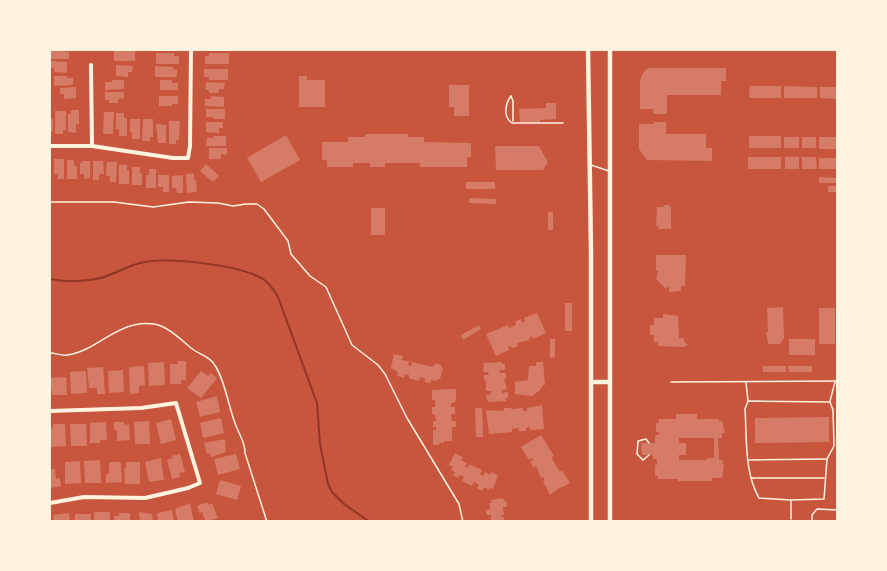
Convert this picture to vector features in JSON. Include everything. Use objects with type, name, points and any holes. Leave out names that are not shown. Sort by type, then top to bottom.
[{"type":"main road","points":[[588,50],[592,521]]},
{"type":"main road","points":[[610,50],[610,522]]},
{"type":"main road","points":[[592,382],[610,382]]},
{"type":"street","points":[[50,146],[92,146],[173,158],[188,158],[190,50]]},
{"type":"street","points":[[92,65],[92,146]]},
{"type":"street","points":[[50,411],[141,408],[176,403],[200,483],[145,498],[84,497],[50,503]]},
{"type":"lane","points":[[512,123],[513,101],[511,96],[507,102],[506,116],[512,123],[562,123]]},
{"type":"lane","points":[[590,165],[610,172]]},
{"type":"lane","points":[[671,382],[836,381],[830,402],[833,410],[834,446],[826,459],[824,499],[759,498],[752,486],[748,460],[746,382]]},
{"type":"lane","points":[[748,401],[830,402]]},
{"type":"lane","points":[[649,443],[643,438],[638,441],[637,454],[643,460],[649,455]]},
{"type":"lane","points":[[748,460],[826,459]]},
{"type":"lane","points":[[751,478],[825,478]]},
{"type":"lane","points":[[791,519],[792,500]]},
{"type":"path","points":[[50,202],[114,202],[153,207],[189,202],[232,206],[256,204],[264,209],[288,241],[291,254],[310,276],[326,287],[352,345],[378,365],[385,374],[407,418],[459,504],[463,522]]},
{"type":"path","points":[[50,352],[70,355],[134,325],[152,324],[168,328],[191,348],[207,357],[215,364],[236,425],[245,442],[245,453],[267,522]]},
{"type":"path","points":[[812,522],[812,514],[817,509],[837,510]]},
{"type":"building","points":[[50,50],[65,50],[69,52],[69,59],[50,59]]},
{"type":"building","points":[[135,50],[135,61],[114,61],[114,51]]},
{"type":"building","points":[[156,53],[174,53],[174,56],[179,56],[179,64],[156,64]]},
{"type":"building","points":[[209,53],[229,53],[229,64],[205,64],[205,56],[209,56]]},
{"type":"building","points":[[50,61],[67,62],[67,73],[54,72],[54,68],[50,68]]},
{"type":"building","points":[[116,65],[133,66],[132,72],[128,72],[128,77],[116,76]]},
{"type":"building","points":[[155,66],[173,67],[177,70],[177,77],[155,77]]},
{"type":"building","points":[[649,68],[726,68],[726,81],[721,81],[721,95],[667,95],[667,114],[653,114],[653,109],[640,109],[640,80],[644,71]]},
{"type":"building","points":[[204,69],[228,69],[228,80],[209,80],[209,77],[204,77]]},
{"type":"building","points":[[54,76],[73,78],[73,85],[54,86]]},
{"type":"building","points":[[299,76],[307,76],[307,80],[325,80],[325,107],[299,107]]},
{"type":"building","points":[[112,80],[124,80],[124,89],[105,90],[105,82],[112,82]]},
{"type":"building","points":[[160,80],[172,80],[172,83],[178,83],[178,90],[160,90]]},
{"type":"building","points":[[206,82],[225,83],[224,89],[219,89],[219,93],[209,93],[209,90],[205,90]]},
{"type":"building","points":[[449,85],[469,85],[469,116],[454,116],[454,107],[449,107]]},
{"type":"building","points":[[750,86],[781,86],[781,98],[749,98]]},
{"type":"building","points":[[784,86],[817,87],[817,98],[784,98]]},
{"type":"building","points":[[76,87],[76,98],[64,99],[64,94],[60,94],[60,88]]},
{"type":"building","points":[[820,87],[838,87],[838,99],[820,98]]},
{"type":"building","points":[[105,92],[124,92],[124,98],[118,99],[118,103],[109,103],[109,100],[105,100]]},
{"type":"building","points":[[159,96],[178,96],[178,104],[159,106]]},
{"type":"building","points":[[211,96],[224,97],[224,107],[205,106],[205,99],[211,99]]},
{"type":"building","points":[[546,103],[556,103],[556,119],[520,122],[519,109],[546,108]]},
{"type":"building","points":[[206,109],[225,109],[225,119],[206,117]]},
{"type":"building","points":[[71,110],[79,110],[79,124],[76,124],[76,133],[68,132],[68,114],[71,114]]},
{"type":"building","points":[[55,111],[66,111],[66,130],[63,130],[63,134],[55,134]]},
{"type":"building","points":[[104,112],[114,112],[113,134],[103,134]]},
{"type":"building","points":[[116,113],[124,113],[124,118],[127,118],[127,136],[119,136],[119,129],[116,129]]},
{"type":"building","points":[[50,119],[53,119],[53,132],[50,132]]},
{"type":"building","points":[[130,119],[140,119],[140,139],[132,139]]},
{"type":"building","points":[[143,119],[153,119],[153,137],[150,137],[150,141],[142,141]]},
{"type":"building","points":[[169,121],[180,121],[179,140],[176,140],[176,144],[169,144]]},
{"type":"building","points":[[206,122],[223,122],[223,128],[219,128],[219,133],[206,132]]},
{"type":"building","points":[[654,122],[666,122],[666,134],[706,134],[706,148],[712,148],[712,161],[647,160],[639,149],[639,124],[654,124]]},
{"type":"building","points":[[156,124],[166,125],[166,143],[158,143]]},
{"type":"building","points":[[365,134],[408,134],[408,137],[424,137],[424,142],[471,143],[471,157],[467,157],[467,167],[420,167],[420,163],[385,163],[385,167],[370,167],[370,163],[353,163],[353,167],[327,167],[327,160],[322,160],[322,142],[348,142],[348,137],[365,137]]},
{"type":"building","points":[[286,135],[300,160],[261,182],[247,158]]},
{"type":"building","points":[[213,136],[226,136],[226,146],[206,146],[207,138],[213,138]]},
{"type":"building","points":[[749,136],[781,136],[781,148],[749,148]]},
{"type":"building","points":[[784,137],[799,137],[799,148],[784,148]]},
{"type":"building","points":[[802,137],[816,137],[816,148],[802,148]]},
{"type":"building","points":[[819,137],[838,137],[838,149],[819,149]]},
{"type":"building","points":[[495,146],[539,146],[548,162],[543,170],[496,170]]},
{"type":"building","points":[[209,148],[227,148],[227,155],[221,154],[221,159],[209,159]]},
{"type":"building","points":[[748,157],[781,157],[781,169],[748,169]]},
{"type":"building","points":[[785,157],[799,157],[799,169],[785,169]]},
{"type":"building","points":[[802,157],[816,157],[817,169],[802,169]]},
{"type":"building","points":[[819,158],[838,158],[838,169],[819,169]]},
{"type":"building","points":[[54,159],[64,159],[64,179],[58,179],[58,174],[54,174]]},
{"type":"building","points":[[67,160],[74,160],[74,166],[77,166],[77,179],[67,179]]},
{"type":"building","points":[[82,161],[90,161],[90,178],[84,179],[84,174],[80,174]]},
{"type":"building","points":[[93,161],[103,161],[104,174],[99,174],[99,180],[93,180]]},
{"type":"building","points":[[107,162],[117,162],[116,182],[110,182],[110,176],[106,176]]},
{"type":"building","points":[[206,164],[219,176],[213,182],[200,171]]},
{"type":"building","points":[[119,165],[127,165],[129,184],[119,184]]},
{"type":"building","points":[[132,167],[140,167],[142,185],[132,185]]},
{"type":"building","points":[[149,169],[156,169],[156,188],[146,188],[146,175],[149,175]]},
{"type":"building","points":[[194,173],[197,192],[187,193],[186,174]]},
{"type":"building","points":[[158,175],[169,175],[169,192],[163,192],[163,187],[158,187]]},
{"type":"building","points":[[183,175],[183,193],[177,193],[176,188],[172,188],[172,176]]},
{"type":"building","points":[[819,177],[838,178],[838,183],[819,183]]},
{"type":"building","points":[[466,182],[495,182],[495,189],[466,189]]},
{"type":"building","points":[[828,186],[838,186],[838,192],[828,192]]},
{"type":"building","points":[[469,198],[496,199],[496,204],[469,203]]},
{"type":"building","points":[[664,205],[669,205],[671,208],[671,229],[659,229],[656,226],[657,207],[664,207]]},
{"type":"building","points":[[371,208],[385,208],[385,235],[371,235]]},
{"type":"building","points":[[548,212],[553,212],[553,230],[548,230]]},
{"type":"building","points":[[656,255],[686,255],[685,286],[681,286],[681,291],[669,292],[669,286],[666,289],[656,279],[658,271],[656,271]]},
{"type":"building","points":[[565,303],[572,303],[572,331],[565,331]]},
{"type":"building","points":[[783,307],[784,338],[780,344],[768,344],[767,308]]},
{"type":"building","points":[[819,308],[835,308],[835,344],[819,344]]},
{"type":"building","points":[[537,313],[546,333],[533,339],[532,336],[530,340],[517,343],[518,346],[508,347],[509,350],[496,356],[486,334],[508,325],[509,328],[516,325],[515,322],[521,319],[522,323],[525,321],[524,318]]},
{"type":"building","points":[[663,314],[678,316],[679,338],[684,338],[688,345],[684,347],[658,346],[658,342],[654,342],[654,335],[650,335],[650,325],[654,325],[654,318],[663,318]]},
{"type":"building","points":[[479,325],[481,329],[463,340],[461,335]]},
{"type":"building","points":[[550,339],[555,339],[555,357],[550,358]]},
{"type":"building","points":[[789,339],[815,339],[815,355],[789,355]]},
{"type":"building","points":[[394,354],[403,356],[402,360],[409,361],[408,365],[411,366],[412,362],[434,367],[435,363],[441,365],[443,368],[440,379],[431,380],[431,383],[425,382],[425,378],[420,377],[419,381],[405,374],[404,378],[397,376],[398,372],[391,368]]},
{"type":"building","points":[[178,361],[186,361],[186,380],[181,380],[181,384],[170,384],[170,364],[178,364]]},
{"type":"building","points":[[164,362],[165,385],[149,386],[148,363]]},
{"type":"building","points":[[502,362],[505,364],[505,370],[499,370],[500,373],[506,373],[506,379],[504,379],[507,389],[502,390],[502,393],[508,392],[508,398],[505,398],[506,401],[488,402],[486,395],[491,394],[491,391],[486,391],[484,375],[489,375],[488,372],[483,372],[484,363]]},
{"type":"building","points":[[536,362],[543,362],[545,385],[532,396],[515,394],[515,382],[528,380],[529,366],[536,366]]},
{"type":"building","points":[[144,366],[145,385],[139,386],[139,393],[130,394],[129,367]]},
{"type":"building","points":[[763,366],[786,366],[786,372],[763,372]]},
{"type":"building","points":[[788,366],[812,366],[812,372],[789,372]]},
{"type":"building","points":[[103,367],[105,394],[97,394],[97,388],[89,388],[87,368]]},
{"type":"building","points":[[123,370],[124,392],[109,393],[108,371]]},
{"type":"building","points":[[86,371],[87,393],[71,394],[70,372]]},
{"type":"building","points":[[201,371],[208,376],[211,373],[217,378],[201,398],[187,388]]},
{"type":"building","points":[[66,377],[67,395],[52,395],[50,378]]},
{"type":"building","points":[[456,389],[456,399],[454,403],[451,403],[451,407],[455,407],[455,414],[451,414],[452,421],[456,421],[456,427],[452,427],[452,441],[433,445],[433,430],[436,430],[436,427],[433,427],[433,421],[436,421],[435,414],[432,414],[435,400],[432,400],[432,390]]},
{"type":"building","points":[[217,396],[220,412],[200,417],[196,402]]},
{"type":"building","points":[[542,405],[544,429],[530,430],[530,427],[526,428],[526,431],[519,431],[519,428],[512,429],[512,432],[489,434],[486,410],[504,411],[504,408],[523,408],[523,411],[527,411],[527,408]]},
{"type":"building","points":[[475,408],[482,408],[483,437],[476,437]]},
{"type":"building","points":[[676,414],[697,414],[697,419],[722,421],[725,433],[722,433],[722,438],[718,438],[719,460],[722,460],[724,466],[722,478],[712,478],[712,481],[678,481],[678,479],[658,479],[658,476],[655,476],[657,459],[653,459],[653,455],[642,455],[641,443],[655,443],[655,435],[659,435],[659,432],[656,432],[656,423],[659,423],[659,419],[676,419]],"holes":[[[679,438],[714,438],[714,458],[679,460],[679,455],[686,455],[686,443],[679,443]]]},
{"type":"building","points":[[829,417],[829,442],[755,443],[755,418]]},
{"type":"building","points":[[221,418],[224,433],[203,438],[200,423]]},
{"type":"building","points":[[171,419],[176,440],[161,444],[156,423]]},
{"type":"building","points":[[149,421],[150,444],[135,444],[134,422]]},
{"type":"building","points":[[106,422],[107,440],[90,443],[90,423]]},
{"type":"building","points":[[114,422],[129,424],[130,440],[117,441]]},
{"type":"building","points":[[53,424],[65,424],[66,446],[51,447],[50,429],[53,428]]},
{"type":"building","points":[[70,424],[86,424],[87,446],[71,446]]},
{"type":"building","points":[[541,435],[554,456],[551,457],[560,472],[562,470],[570,483],[550,495],[543,481],[545,480],[541,478],[536,466],[534,468],[530,462],[532,458],[529,460],[521,447]]},
{"type":"building","points":[[225,439],[226,452],[211,457],[210,453],[207,454],[204,443]]},
{"type":"building","points":[[455,453],[463,457],[461,460],[467,463],[465,466],[468,468],[469,464],[482,470],[480,474],[483,476],[485,472],[498,475],[493,489],[489,490],[484,487],[482,491],[474,482],[472,486],[462,481],[464,477],[460,475],[458,478],[453,475],[455,472],[451,470],[453,467],[449,465]]},
{"type":"building","points":[[180,454],[185,472],[179,473],[180,477],[172,479],[167,460]]},
{"type":"building","points":[[236,454],[240,469],[218,475],[214,459]]},
{"type":"building","points":[[161,458],[164,480],[149,482],[145,462]]},
{"type":"building","points":[[100,460],[101,483],[85,483],[84,461]]},
{"type":"building","points":[[80,461],[81,483],[65,484],[65,462]]},
{"type":"building","points":[[109,462],[121,462],[122,482],[106,483]]},
{"type":"building","points":[[126,462],[140,462],[140,484],[125,484]]},
{"type":"building","points":[[50,469],[55,469],[56,479],[60,478],[61,486],[51,488]]},
{"type":"building","points":[[220,480],[241,486],[237,500],[216,494]]},
{"type":"building","points":[[503,498],[507,507],[503,507],[504,515],[501,517],[504,517],[505,522],[491,522],[491,515],[486,515],[486,510],[490,509],[489,503],[492,503],[491,500]]},
{"type":"building","points":[[207,502],[208,505],[212,503],[218,518],[206,522],[197,506]]},
{"type":"building","points":[[190,503],[194,522],[178,522],[175,509]]},
{"type":"building","points":[[172,510],[174,522],[158,522],[157,513]]},
{"type":"building","points":[[94,512],[110,512],[110,522],[94,522]]},
{"type":"building","points":[[139,512],[152,514],[153,522],[140,522]]},
{"type":"building","points":[[69,513],[70,522],[54,522],[53,515]]},
{"type":"building","points":[[119,513],[130,513],[130,521],[114,522],[114,516],[119,516]]},
{"type":"building","points":[[75,514],[91,514],[91,522],[75,522]]},
{"type":"waterway","points":[[50,279],[62,281],[95,279],[130,266],[152,261],[203,263],[238,270],[263,279],[278,297],[317,403],[320,444],[328,484],[332,492],[344,504],[370,522]]}]
